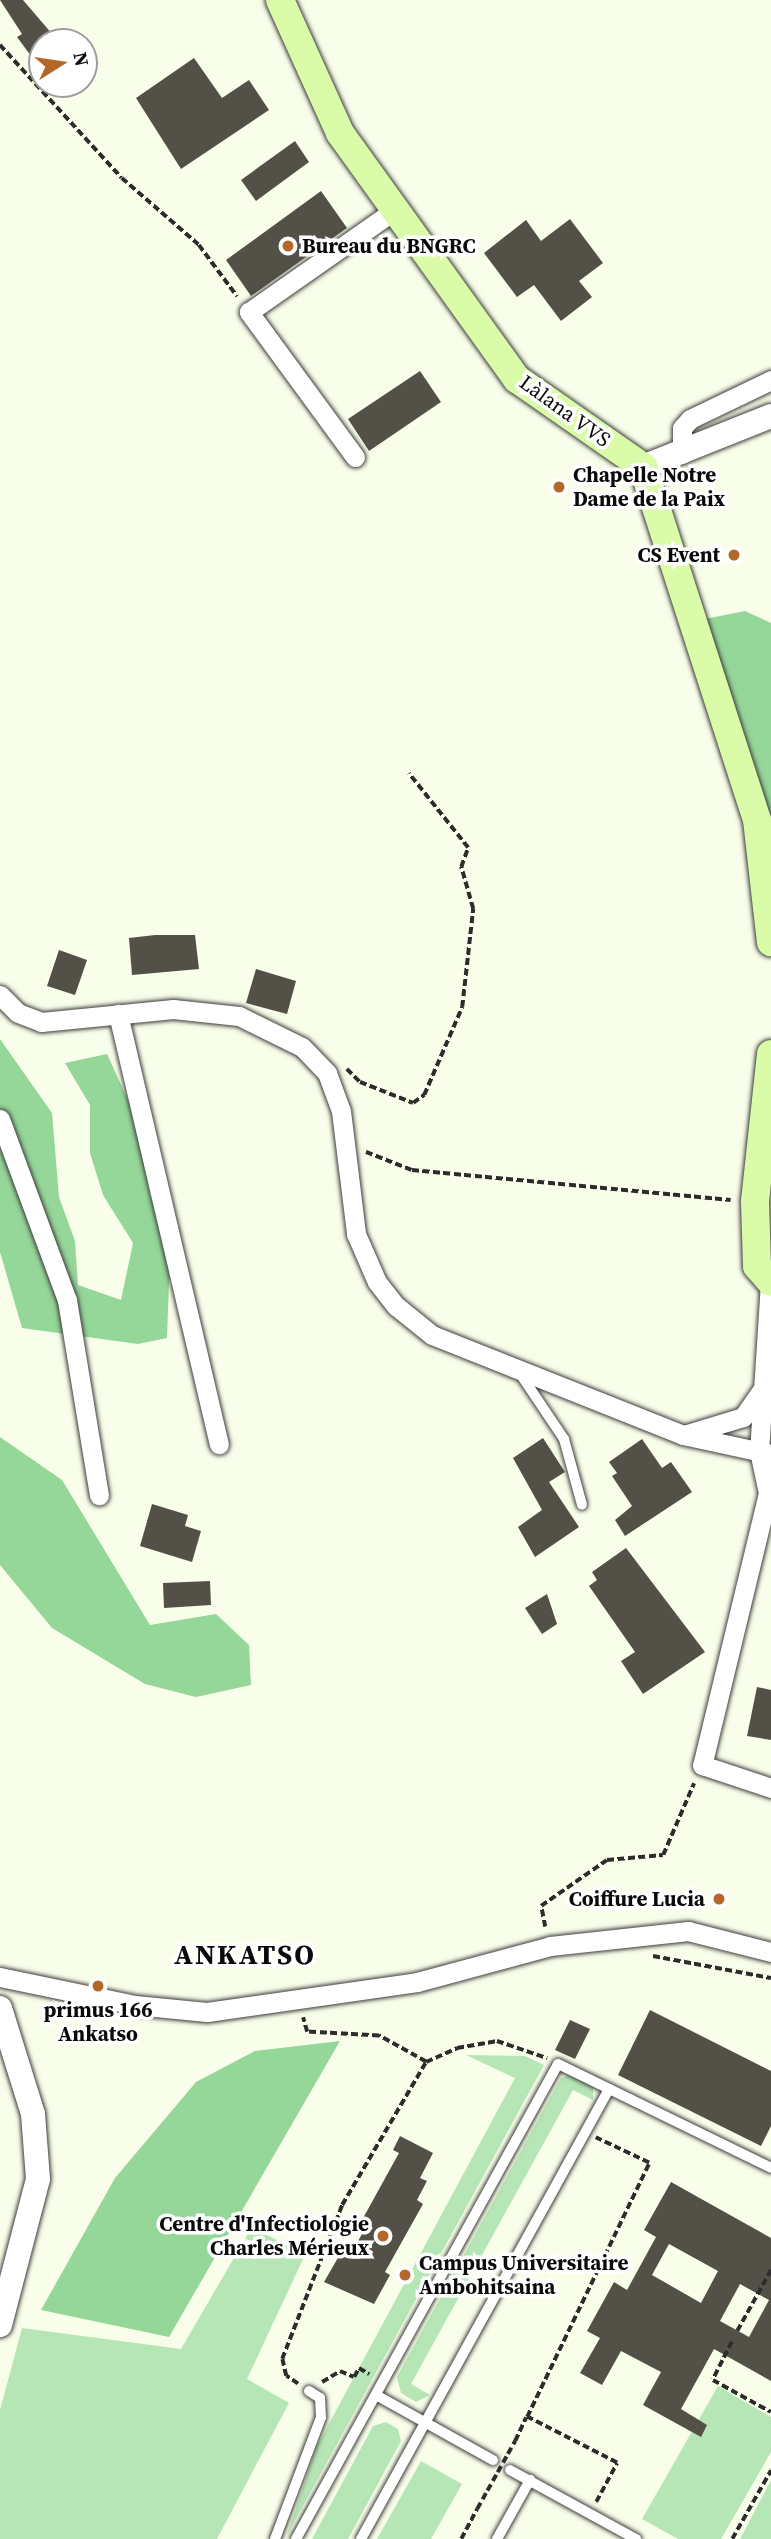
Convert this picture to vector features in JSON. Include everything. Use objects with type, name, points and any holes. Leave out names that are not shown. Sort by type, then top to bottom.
[{"type":"main road","name":"Làlana VVS","points":[[280,0],[340,132],[393,211],[517,379],[643,467]]},
{"type":"main road","points":[[643,467],[757,820],[771,942]]},
{"type":"main road","points":[[771,1055],[755,1202],[757,1266],[771,1281]]},
{"type":"street","points":[[355,457],[249,312],[393,211]]},
{"type":"street","points":[[682,454],[682,428],[690,419],[771,380]]},
{"type":"street","points":[[643,467],[682,454],[771,416]]},
{"type":"street","points":[[0,995],[18,1013],[41,1023],[173,1009],[239,1016],[302,1047],[327,1073],[341,1111],[356,1234],[377,1282],[432,1335],[682,1435],[765,1452]]},
{"type":"street","points":[[118,1014],[219,1444]]},
{"type":"street","points":[[0,1119],[67,1300],[99,1495]]},
{"type":"street","points":[[771,1281],[763,1387],[765,1452],[770,1493],[702,1765],[771,1788]]},
{"type":"street","points":[[682,1435],[743,1417],[763,1387]]},
{"type":"street","points":[[0,1977],[135,2005],[207,2012],[417,1982],[550,1946],[688,1931],[771,1952]]},
{"type":"street","points":[[0,2325],[38,2179],[33,2114],[1,2012]]},
{"type":"lane","points":[[517,1369],[564,1439],[582,1505]]},
{"type":"lane","points":[[296,2539],[558,2064],[771,2168]]},
{"type":"lane","points":[[361,2539],[609,2089]]},
{"type":"lane","points":[[275,2539],[321,2417],[320,2398],[309,2391]]},
{"type":"lane","points":[[376,2395],[493,2460]]},
{"type":"lane","points":[[510,2470],[636,2539]]},
{"type":"lane","points":[[498,2539],[530,2480]]},
{"type":"path","points":[[0,45],[122,178],[199,245],[249,312]]},
{"type":"path","points":[[342,1064],[360,1082],[414,1103],[424,1095],[461,1007],[473,909],[461,867],[468,848],[409,774]]},
{"type":"path","points":[[356,1148],[412,1170],[755,1202]]},
{"type":"path","points":[[541,1906],[607,1860],[663,1855],[702,1765]]},
{"type":"path","points":[[643,1955],[695,1960],[771,1978]]},
{"type":"path","points":[[307,2032],[379,2036],[426,2062]]},
{"type":"path","points":[[383,2383],[359,2368],[354,2377],[340,2371],[309,2391],[286,2376],[282,2359],[342,2205],[426,2062],[457,2048],[497,2041],[529,2048],[558,2064]]},
{"type":"path","points":[[461,2539],[527,2417],[649,2163],[585,2132]]},
{"type":"path","points":[[737,2331],[771,2270]]},
{"type":"path","points":[[732,2342],[713,2380],[771,2412]]},
{"type":"path","points":[[527,2417],[617,2463],[590,2513]]},
{"type":"path","points":[[732,2539],[771,2470]]},
{"type":"green space","points":[[745,611],[771,623],[771,863],[700,620]]},
{"type":"green space","points":[[0,1039],[52,1113],[59,1197],[75,1241],[78,1285],[121,1300],[133,1243],[103,1195],[90,1153],[90,1105],[65,1063],[107,1054],[138,1122],[150,1195],[170,1255],[167,1338],[138,1344],[22,1328],[0,1252]]},
{"type":"green space","points":[[0,1437],[62,1480],[150,1625],[216,1614],[249,1645],[251,1685],[196,1697],[145,1684],[52,1628],[0,1565]]},
{"type":"green space","points":[[340,2041],[169,2337],[41,2310],[115,2178],[196,2082],[255,2051]]},
{"type":"green space","points":[[466,2055],[525,2056],[544,2065],[287,2535],[317,2446],[515,2078]]},
{"type":"green space","points":[[573,2074],[593,2086],[593,2100],[573,2090],[411,2384],[430,2395],[416,2402],[401,2393],[397,2377],[561,2078]]},
{"type":"green space","points":[[252,2227],[305,2255],[247,2379],[289,2403],[217,2539],[0,2539],[0,2410],[22,2328],[181,2349]]},
{"type":"green space","points":[[718,2386],[771,2417],[771,2452],[721,2539],[678,2539],[642,2519]]},
{"type":"green space","points":[[386,2422],[398,2429],[401,2441],[348,2539],[312,2539],[373,2426]]},
{"type":"green space","points":[[421,2461],[462,2484],[431,2539],[377,2539]]},
{"type":"green space","points":[[771,2480],[771,2539],[740,2539]]},
{"type":"building","points":[[0,0],[23,0],[47,28],[28,28],[28,52],[17,37],[22,34]]},
{"type":"building","points":[[194,58],[222,98],[249,80],[269,110],[181,169],[136,98]]},
{"type":"building","points":[[295,141],[309,162],[256,201],[241,180]]},
{"type":"building","name":"Bureau du BNGRC","points":[[321,191],[347,228],[251,296],[226,260]]},
{"type":"building","points":[[570,219],[603,263],[579,281],[592,297],[561,321],[534,285],[517,297],[484,253],[526,220],[541,241]]},
{"type":"building","points":[[420,371],[441,402],[369,451],[348,419]]},
{"type":"building","points":[[195,935],[199,969],[132,975],[129,938]]},
{"type":"building","points":[[59,950],[87,960],[75,995],[47,986]]},
{"type":"building","points":[[256,969],[296,981],[287,1014],[246,1003]]},
{"type":"building","points":[[543,1438],[565,1472],[549,1482],[579,1527],[535,1557],[518,1527],[542,1510],[513,1458]]},
{"type":"building","points":[[642,1439],[662,1468],[671,1462],[692,1492],[625,1536],[615,1520],[632,1506],[612,1476],[617,1473],[609,1462]]},
{"type":"building","points":[[152,1504],[188,1515],[185,1526],[201,1531],[192,1562],[140,1546]]},
{"type":"building","points":[[626,1548],[705,1652],[643,1694],[621,1661],[635,1652],[589,1586],[597,1580],[592,1572]]},
{"type":"building","points":[[210,1581],[211,1605],[164,1608],[163,1583]]},
{"type":"building","points":[[547,1594],[557,1624],[542,1634],[525,1608]]},
{"type":"building","points":[[757,1687],[771,1690],[771,1740],[747,1736]]},
{"type":"building","points":[[650,2010],[771,2071],[771,2126],[761,2146],[618,2075]]},
{"type":"building","points":[[570,2020],[590,2029],[575,2059],[555,2050]]},
{"type":"building","name":"Centre d'Infectiologie Charles Mérieux","points":[[400,2136],[433,2153],[420,2178],[427,2181],[417,2200],[423,2204],[385,2272],[390,2275],[374,2304],[324,2282],[343,2249],[351,2254],[368,2223],[362,2220],[399,2153],[393,2150]]},
{"type":"building","points":[[671,2182],[771,2238],[771,2381],[714,2349],[681,2409],[707,2425],[701,2437],[643,2405],[661,2372],[621,2351],[602,2385],[580,2373],[600,2338],[587,2331],[614,2282],[627,2290],[656,2237],[644,2230]],"holes":[[[669,2244],[718,2271],[701,2303],[652,2275]],[[740,2284],[769,2300],[749,2337],[720,2321]]]},
{"type":"place","name":"Bureau du BNGRC","points":[[288,246]]},
{"type":"place","name":"Chapelle Notre Dame de la Paix","points":[[559,487]]},
{"type":"place","name":"CS Event","points":[[734,555]]},
{"type":"place","name":"Coiffure Lucia","points":[[719,1899]]},
{"type":"place","name":"primus 166 Ankatso","points":[[98,1986]]},
{"type":"place","name":"Centre d'Infectiologie Charles Mérieux","points":[[383,2236]]},
{"type":"place","name":"Campus Universitaire Ambohitsaina","points":[[405,2275]]},
{"type":"district","name":"ANKATSO","points":[[245,1954]]}]
